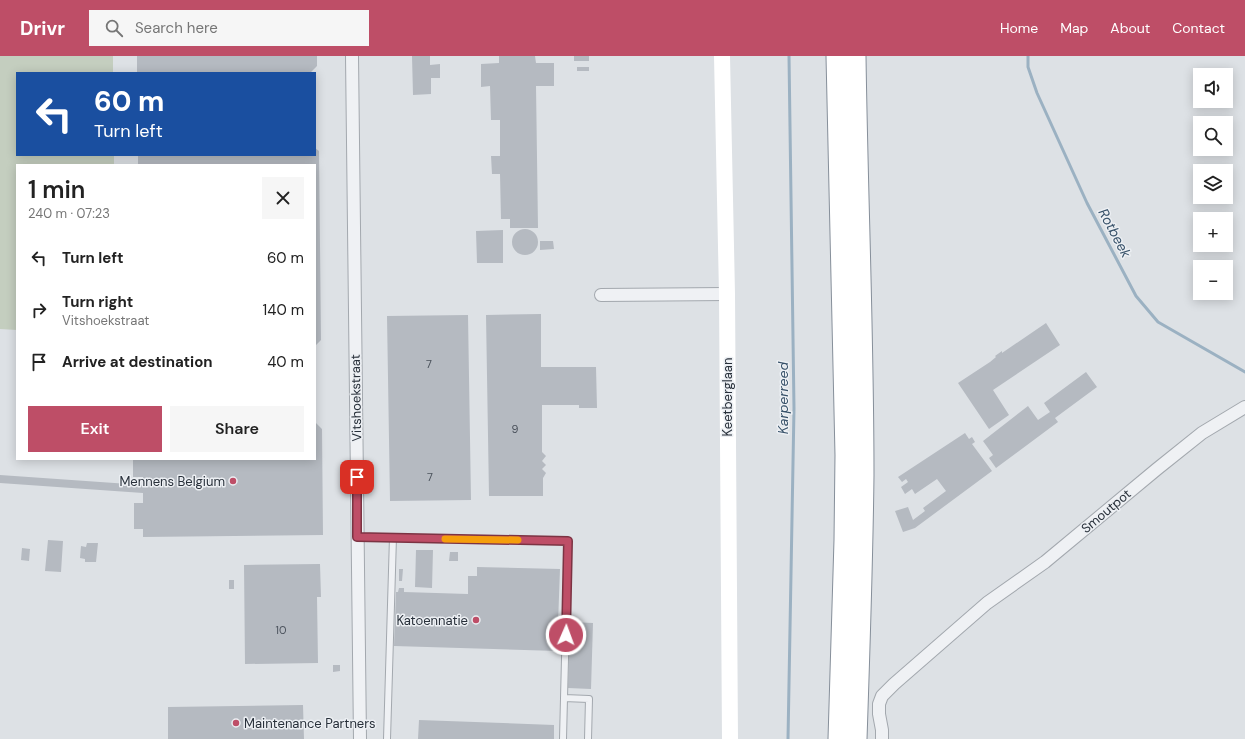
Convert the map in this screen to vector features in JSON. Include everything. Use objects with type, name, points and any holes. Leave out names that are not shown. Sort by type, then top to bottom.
[{"type":"highway","points":[[837,56],[846,455],[846,540],[839,739]]},
{"type":"highway","points":[[855,56],[863,474],[856,739]]},
{"type":"main road","name":"Keetberglaan","points":[[722,56],[727,294],[730,739]]},
{"type":"main road","name":"Keetberglaan","points":[[731,56],[736,294],[738,739]]},
{"type":"street","name":"Vitshoekstraat","points":[[352,56],[360,739]]},
{"type":"street","points":[[601,295],[727,294]]},
{"type":"street","name":"Smoutpot","points":[[882,739],[879,704],[882,696],[894,684],[987,603],[1045,562],[1156,469],[1202,433],[1245,407]]},
{"type":"lane","points":[[357,537],[568,541],[562,739]]},
{"type":"lane","points":[[387,739],[393,537]]},
{"type":"lane","points":[[564,698],[589,699],[588,739]]},
{"type":"green space","points":[[0,56],[113,56],[113,72],[16,72],[16,156],[114,156],[114,164],[16,164],[16,330],[0,329]]},
{"type":"building","points":[[137,56],[317,56],[317,66],[311,72],[137,72]]},
{"type":"building","points":[[412,56],[430,56],[430,65],[440,64],[440,78],[431,78],[431,94],[413,95]]},
{"type":"building","points":[[499,56],[535,56],[536,63],[554,63],[554,86],[536,86],[538,228],[510,228],[510,219],[501,219],[500,174],[492,174],[491,156],[500,156],[500,120],[491,120],[490,86],[481,87],[481,64],[499,63]]},
{"type":"building","points":[[574,56],[589,56],[589,61],[574,61]]},
{"type":"building","points":[[577,67],[589,67],[589,71],[577,71]]},
{"type":"building","points":[[316,149],[319,151],[321,340],[316,345],[316,164],[138,164],[138,156],[316,156]]},
{"type":"building","points":[[525,229],[534,233],[538,242],[534,251],[525,255],[516,251],[512,242],[516,233]]},
{"type":"building","points":[[503,230],[503,263],[477,263],[476,231]]},
{"type":"building","points":[[540,241],[553,241],[554,249],[540,250]]},
{"type":"building","points":[[541,314],[541,367],[596,367],[597,408],[579,408],[579,405],[542,405],[542,452],[546,456],[542,461],[546,465],[542,469],[546,473],[543,478],[543,496],[489,496],[486,315]]},
{"type":"building","points":[[468,315],[471,500],[390,501],[387,316]]},
{"type":"building","points":[[1046,323],[1060,345],[993,390],[1009,415],[989,429],[958,383],[990,362],[1002,351],[1002,353]]},
{"type":"building","points":[[1086,372],[1097,387],[1055,418],[1058,422],[996,468],[989,458],[993,455],[983,441],[1028,406],[1038,420],[1050,412],[1044,403]]},
{"type":"building","name":"Mennens Belgium","points":[[316,423],[322,429],[323,535],[143,537],[143,529],[134,529],[134,503],[143,503],[143,493],[0,483],[0,475],[143,485],[143,477],[133,477],[133,460],[316,460]]},
{"type":"building","points":[[965,433],[969,439],[972,437],[975,442],[972,444],[992,471],[915,528],[903,532],[895,511],[908,507],[913,520],[925,511],[923,508],[946,491],[937,479],[915,494],[912,489],[905,494],[901,487],[908,482],[906,479],[902,482],[898,477]]},
{"type":"building","points":[[48,540],[63,541],[61,572],[45,571]]},
{"type":"building","points":[[87,543],[98,543],[96,562],[85,562],[85,559],[80,558],[81,546],[86,547]]},
{"type":"building","points":[[22,548],[30,549],[29,561],[21,560]]},
{"type":"building","points":[[416,550],[433,550],[432,588],[415,587]]},
{"type":"building","points":[[450,552],[458,552],[458,561],[449,561]]},
{"type":"building","points":[[320,564],[321,597],[317,597],[318,663],[245,664],[244,565]]},
{"type":"building","name":"Katoennatie","points":[[477,567],[560,569],[557,651],[394,646],[396,592],[398,592],[399,588],[404,588],[404,592],[468,594],[468,576],[477,576]]},
{"type":"building","points":[[399,569],[403,569],[402,581],[399,581]]},
{"type":"building","points":[[229,580],[234,580],[234,589],[229,589]]},
{"type":"building","points":[[570,622],[593,623],[591,689],[568,688]]},
{"type":"building","points":[[333,665],[340,665],[340,671],[333,672]]},
{"type":"building","name":"Maintenance Partners","points":[[303,705],[304,739],[168,739],[168,707]]},
{"type":"building","points":[[419,720],[554,725],[554,739],[418,739]]},
{"type":"waterway","name":"Karperreed","points":[[788,739],[794,408],[789,56]]},
{"type":"waterway","name":"Rotbeek","points":[[1028,56],[1028,67],[1037,93],[1087,203],[1136,296],[1158,322],[1245,372]]},
{"type":"slow traffic","points":[[445,539],[518,540]]},
{"type":"place","name":"Mennens Belgium","points":[[233,481]]},
{"type":"place","name":"Katoennatie","points":[[476,620]]},
{"type":"place","name":"Maintenance Partners","points":[[236,723]]},
{"type":"route","points":[[357,477],[357,537],[568,541],[566,635]]}]
